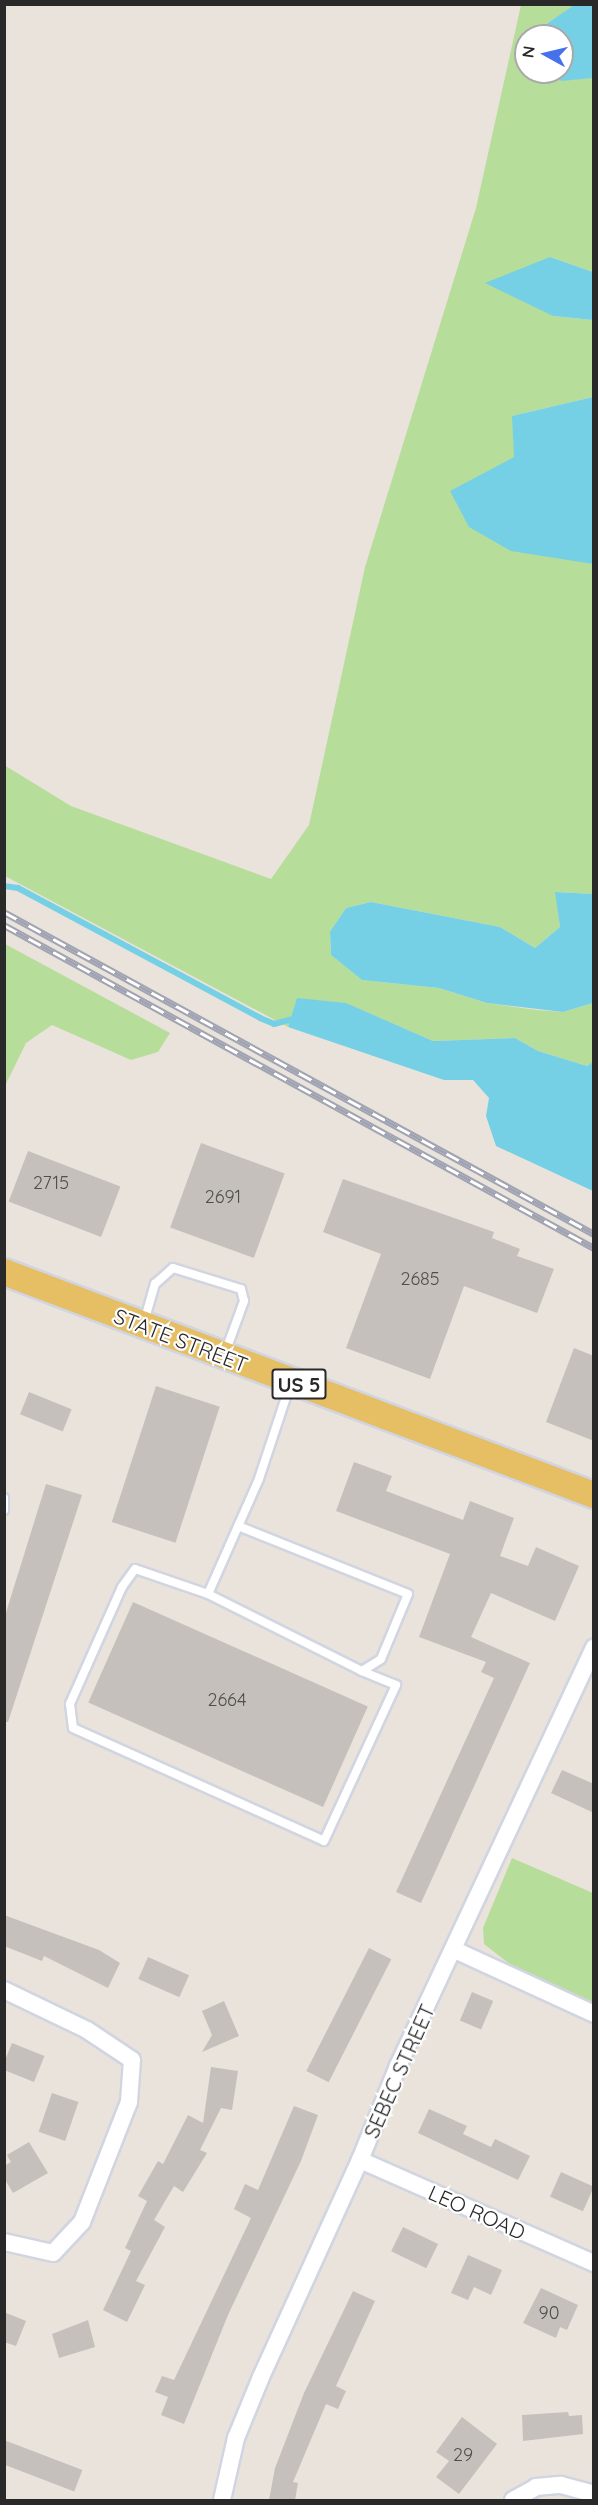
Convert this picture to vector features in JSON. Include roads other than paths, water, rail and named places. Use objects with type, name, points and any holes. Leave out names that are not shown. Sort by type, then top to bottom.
[{"type":"main road","name":"STATE STREET","points":[[4,1272],[594,1495]]},
{"type":"street","name":"SEBEC STREET","points":[[222,2500],[236,2438],[360,2160],[398,2066],[455,1950],[594,1648]]},
{"type":"street","points":[[455,1950],[594,2014]]},
{"type":"street","points":[[4,1990],[87,2030],[132,2060],[129,2102],[81,2222],[53,2253],[4,2242]]},
{"type":"street","name":"LEO ROAD","points":[[360,2160],[594,2264]]},
{"type":"street","points":[[513,2500],[536,2487],[561,2485],[594,2494]]},
{"type":"lane","points":[[143,1325],[155,1284],[173,1268],[241,1289],[244,1300],[224,1357]]},
{"type":"lane","points":[[208,1594],[259,1479],[291,1382]]},
{"type":"lane","points":[[4,1498],[4,1510]]},
{"type":"lane","points":[[238,1526],[408,1594],[381,1659],[362,1671]]},
{"type":"lane","points":[[135,1569],[208,1594],[362,1671],[396,1685],[324,1841],[73,1728],[70,1704],[122,1587],[135,1569]]},
{"type":"water","points":[[576,4],[593,5],[593,78],[574,80],[574,24],[546,24]]},
{"type":"water","points":[[550,257],[593,272],[593,320],[553,316],[485,283]]},
{"type":"water","points":[[593,397],[593,564],[511,551],[469,527],[450,491],[514,457],[512,416]]},
{"type":"water","points":[[555,892],[593,894],[593,1003],[563,1012],[487,1003],[439,988],[362,980],[331,955],[330,932],[346,908],[371,902],[500,927],[535,948],[560,927]]},
{"type":"water","points":[[297,998],[346,1003],[433,1041],[515,1038],[538,1051],[587,1066],[593,1062],[593,1191],[496,1146],[486,1116],[489,1098],[473,1080],[444,1080],[288,1027]]},
{"type":"waterway","points":[[4,886],[18,888],[260,1018],[274,1024],[296,1018]]},
{"type":"railway","points":[[4,912],[594,1234]]},
{"type":"railway","points":[[4,925],[594,1248]]}]
